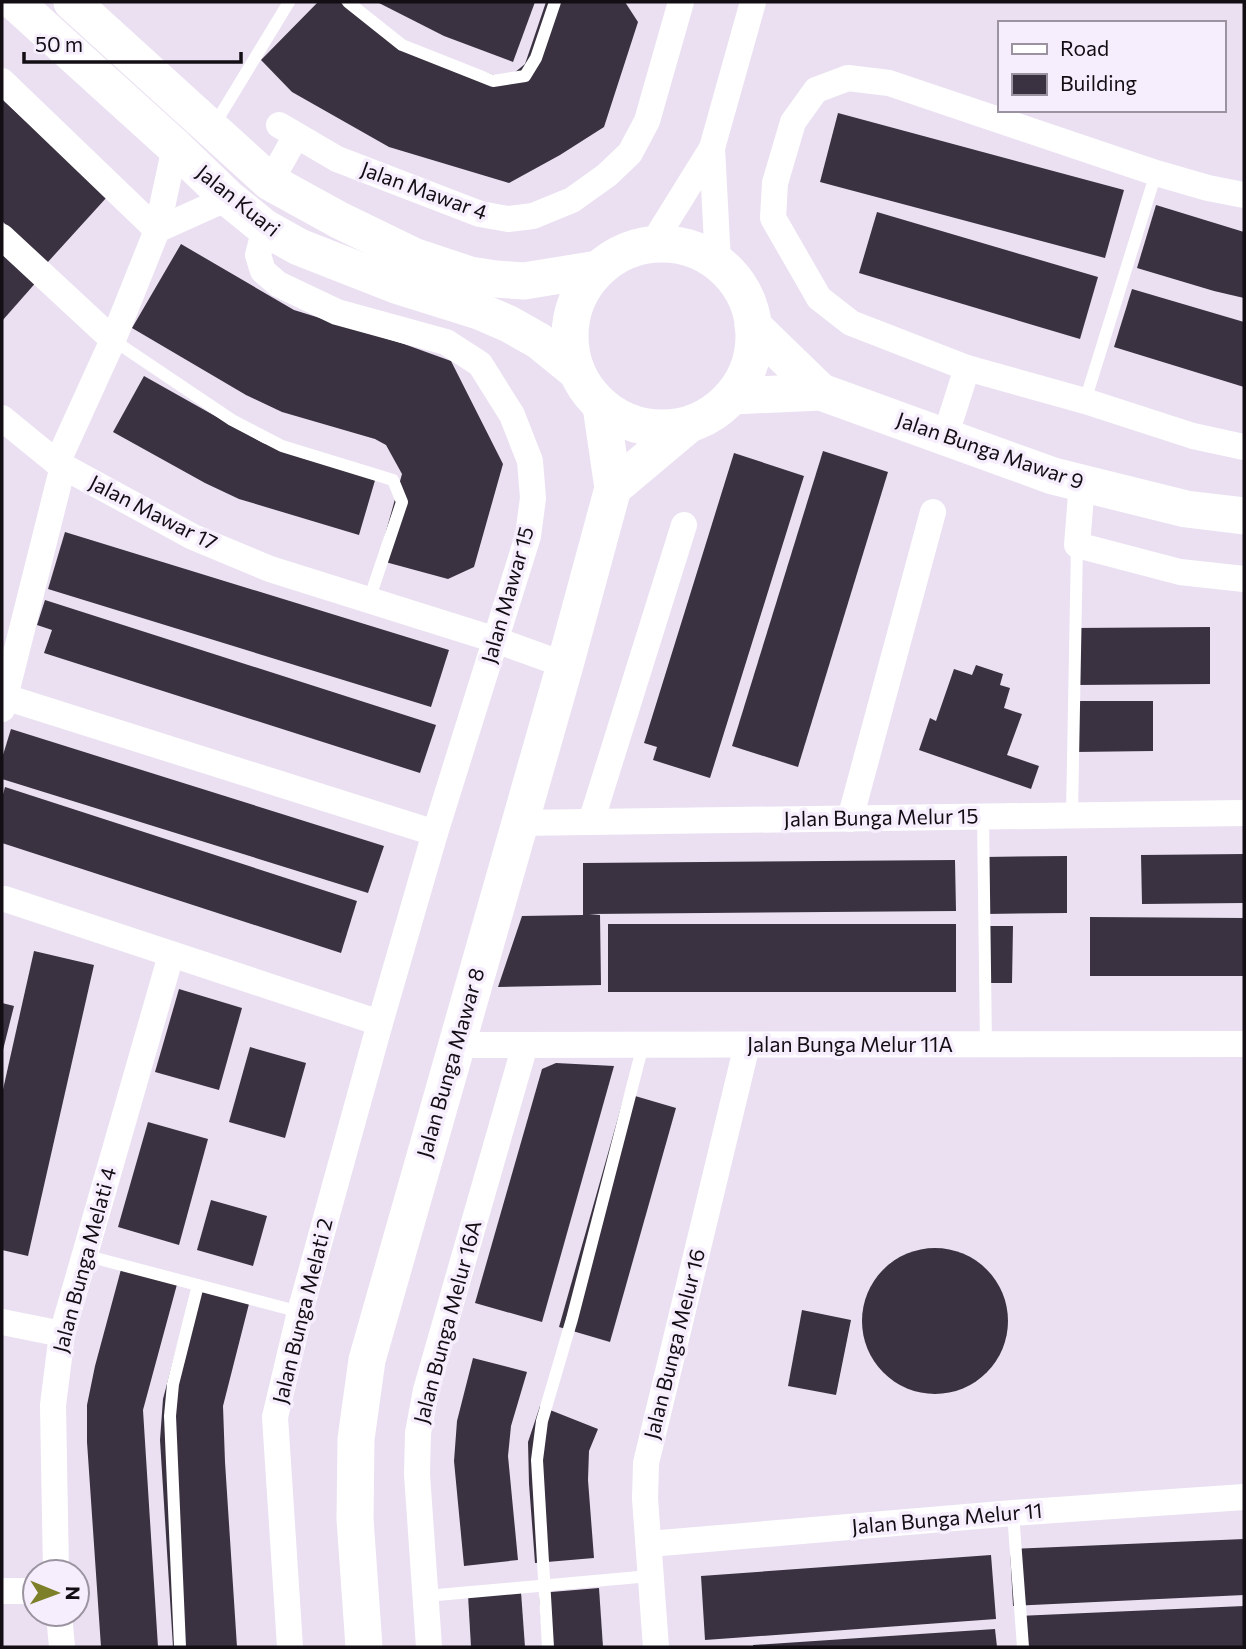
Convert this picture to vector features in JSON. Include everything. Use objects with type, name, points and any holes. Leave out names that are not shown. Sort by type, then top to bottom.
[{"type":"street","name":"Jalan Kuari","points":[[15,2],[228,198],[265,228],[311,252],[509,324],[540,341],[577,372]]},
{"type":"street","name":"Jalan Kuari","points":[[72,2],[270,182],[339,220],[413,256],[470,275],[524,281],[598,268]]},
{"type":"street","points":[[653,243],[712,148],[753,2]]},
{"type":"street","name":"Jalan Mawar 4","points":[[270,182],[287,131],[337,159],[480,214],[508,219],[533,216],[572,200],[607,175],[631,153],[647,121],[673,4]]},
{"type":"street","points":[[1244,195],[1156,173],[889,83],[848,78],[816,90],[793,122],[775,183],[773,218],[819,298],[851,323],[967,368],[1085,401],[1193,436],[1244,447]]},
{"type":"street","points":[[2,81],[157,230]]},
{"type":"street","points":[[175,147],[157,230],[60,464],[3,703],[435,833]]},
{"type":"street","points":[[712,148],[718,262]]},
{"type":"street","points":[[157,230],[228,198]]},
{"type":"street","name":"Jalan Mawar 15","points":[[265,228],[258,255],[263,271],[278,284],[337,312],[446,342],[480,364],[512,415],[530,461],[533,498],[528,536],[435,833],[380,1023]]},
{"type":"street","points":[[2,237],[113,340]]},
{"type":"street","points":[[613,488],[688,425],[712,413],[732,396],[745,375],[753,351],[753,326],[747,302],[735,280],[718,262],[698,250],[676,244],[653,243],[623,251],[598,268],[581,290],[571,317],[570,345],[577,372],[587,391],[601,406],[628,422],[657,428],[688,425]]},
{"type":"street","name":"Jalan Bunga Mawar 9","points":[[753,326],[821,392]]},
{"type":"street","points":[[945,437],[967,368]]},
{"type":"street","name":"Jalan Bunga Mawar 9","points":[[732,396],[821,392],[1053,476],[1186,509],[1244,516]]},
{"type":"street","name":"Jalan Bunga Mawar 8","points":[[364,1647],[355,1519],[356,1439],[367,1360],[613,488],[601,406]]},
{"type":"street","name":"Jalan Mawar 17","points":[[2,418],[60,464],[193,537],[270,569],[496,640],[565,665]]},
{"type":"street","points":[[1082,483],[1076,545],[1180,572],[1244,579]]},
{"type":"street","points":[[850,819],[933,512]]},
{"type":"street","points":[[591,822],[684,525]]},
{"type":"street","name":"Jalan Bunga Melur 15","points":[[519,823],[1244,813]]},
{"type":"street","points":[[5,899],[380,1023]]},
{"type":"street","name":"Jalan Bunga Melati 4","points":[[56,1558],[52,1405],[61,1334],[171,955]]},
{"type":"street","name":"Jalan Bunga Melati 2","points":[[290,1647],[275,1417],[300,1312],[380,1023]]},
{"type":"street","name":"Jalan Bunga Melur 11A","points":[[456,1045],[1244,1044]]},
{"type":"street","name":"Jalan Bunga Melur 16A","points":[[429,1647],[417,1474],[418,1433],[430,1377],[525,1045]]},
{"type":"street","name":"Jalan Bunga Melur 16","points":[[656,1647],[650,1576],[646,1463],[747,1045]]},
{"type":"street","points":[[2,1322],[61,1334]]},
{"type":"street","name":"Jalan Bunga Melur 11","points":[[649,1544],[1013,1513],[1244,1497]]},
{"type":"street","points":[[2,1591],[21,1591]]},
{"type":"street","points":[[60,1628],[62,1647]]},
{"type":"lane","points":[[211,131],[289,2]]},
{"type":"lane","points":[[348,2],[402,45],[494,81],[525,76],[536,58],[555,2]]},
{"type":"lane","points":[[1085,401],[1156,173]]},
{"type":"lane","points":[[113,340],[232,419],[282,446],[393,480],[402,502],[369,600]]},
{"type":"lane","points":[[1072,815],[1076,545]]},
{"type":"lane","points":[[983,817],[986,1045]]},
{"type":"lane","points":[[548,1647],[537,1460],[542,1421],[572,1319],[643,1045]]},
{"type":"lane","points":[[84,1255],[300,1312]]},
{"type":"lane","points":[[180,1647],[170,1416],[173,1384],[198,1285]]},
{"type":"lane","points":[[1013,1513],[1023,1647]]},
{"type":"lane","points":[[426,1597],[650,1576]]},
{"type":"building","points":[[318,2],[340,2],[399,44],[497,76],[514,73],[525,64],[546,2],[625,2],[638,22],[604,127],[509,183],[389,147],[292,92],[261,60]]},
{"type":"building","points":[[377,2],[535,2],[513,62],[444,36]]},
{"type":"building","points":[[2,99],[107,197],[47,263],[2,221]]},
{"type":"building","points":[[838,113],[1124,190],[1105,258],[820,182]]},
{"type":"building","points":[[1156,205],[1244,232],[1244,298],[1137,268]]},
{"type":"building","points":[[877,212],[1098,277],[1080,339],[859,273]]},
{"type":"building","points":[[181,244],[294,310],[451,361],[503,464],[474,567],[448,579],[378,560],[402,474],[386,445],[375,439],[282,412],[246,395],[132,328]]},
{"type":"building","points":[[2,245],[39,279],[2,321]]},
{"type":"building","points":[[1132,289],[1244,322],[1244,387],[1114,347]]},
{"type":"building","points":[[144,376],[263,443],[376,477],[359,535],[239,499],[113,432]]},
{"type":"building","points":[[823,451],[888,472],[798,767],[732,746]]},
{"type":"building","points":[[734,453],[804,476],[710,778],[653,760],[657,747],[644,743]]},
{"type":"building","points":[[65,532],[449,650],[431,707],[48,589]]},
{"type":"building","points":[[45,600],[436,725],[420,773],[44,653],[52,630],[37,625]]},
{"type":"building","points":[[1210,627],[1210,684],[1075,685],[1075,628]]},
{"type":"building","points":[[976,665],[1003,674],[1000,685],[1010,688],[1004,708],[1022,714],[1007,755],[1039,766],[1031,789],[919,750],[930,718],[936,721],[954,669],[972,675]]},
{"type":"building","points":[[1075,701],[1153,701],[1153,751],[1075,752]]},
{"type":"building","points":[[11,729],[384,846],[368,893],[2,779],[2,758]]},
{"type":"building","points":[[5,787],[357,901],[341,953],[2,843],[2,798]]},
{"type":"building","points":[[1244,854],[1244,903],[1142,904],[1141,855]]},
{"type":"building","points":[[1067,856],[1067,913],[985,914],[984,857]]},
{"type":"building","points":[[955,860],[956,911],[589,914],[600,915],[601,985],[498,987],[522,916],[583,915],[583,863]]},
{"type":"building","points":[[1090,917],[1244,918],[1244,976],[1090,976]]},
{"type":"building","points":[[608,924],[956,924],[956,992],[608,992]]},
{"type":"building","points":[[987,926],[1013,926],[1012,983],[987,983]]},
{"type":"building","points":[[34,951],[94,965],[28,1256],[2,1250],[2,1094]]},
{"type":"building","points":[[179,989],[242,1008],[219,1090],[155,1072]]},
{"type":"building","points":[[2,1003],[14,1006],[3,1050],[2,1050]]},
{"type":"building","points":[[250,1047],[306,1063],[285,1138],[229,1122]]},
{"type":"building","points":[[556,1063],[614,1066],[542,1322],[475,1303],[542,1069]]},
{"type":"building","points":[[625,1093],[676,1108],[610,1342],[559,1327]]},
{"type":"building","points":[[148,1122],[208,1139],[179,1245],[118,1227]]},
{"type":"building","points":[[211,1200],[267,1216],[253,1266],[197,1250]]},
{"type":"building","points":[[935,1248],[963,1254],[986,1270],[1002,1293],[1008,1321],[1002,1349],[986,1372],[963,1388],[935,1394],[907,1388],[884,1372],[868,1349],[862,1321],[868,1293],[884,1270],[907,1254]]},
{"type":"building","points":[[123,1262],[179,1277],[143,1410],[158,1647],[101,1647],[87,1442],[87,1405]]},
{"type":"building","points":[[194,1281],[251,1296],[223,1406],[237,1647],[173,1647],[160,1440],[163,1399]]},
{"type":"building","points":[[802,1310],[851,1320],[836,1395],[788,1386]]},
{"type":"building","points":[[473,1358],[527,1372],[511,1426],[508,1456],[518,1560],[464,1566],[454,1461],[457,1421]]},
{"type":"building","points":[[540,1406],[598,1429],[589,1451],[588,1480],[594,1558],[535,1563],[528,1442]]},
{"type":"building","points":[[1244,1539],[1244,1595],[1013,1606],[1010,1549]]},
{"type":"building","points":[[991,1555],[996,1619],[705,1640],[701,1576]]},
{"type":"building","points":[[599,1588],[603,1647],[543,1647],[539,1593]]},
{"type":"building","points":[[521,1592],[525,1647],[471,1647],[468,1595]]},
{"type":"building","points":[[1244,1606],[1244,1647],[1019,1647],[1018,1616]]},
{"type":"building","points":[[995,1629],[997,1647],[753,1647],[753,1645]]}]
